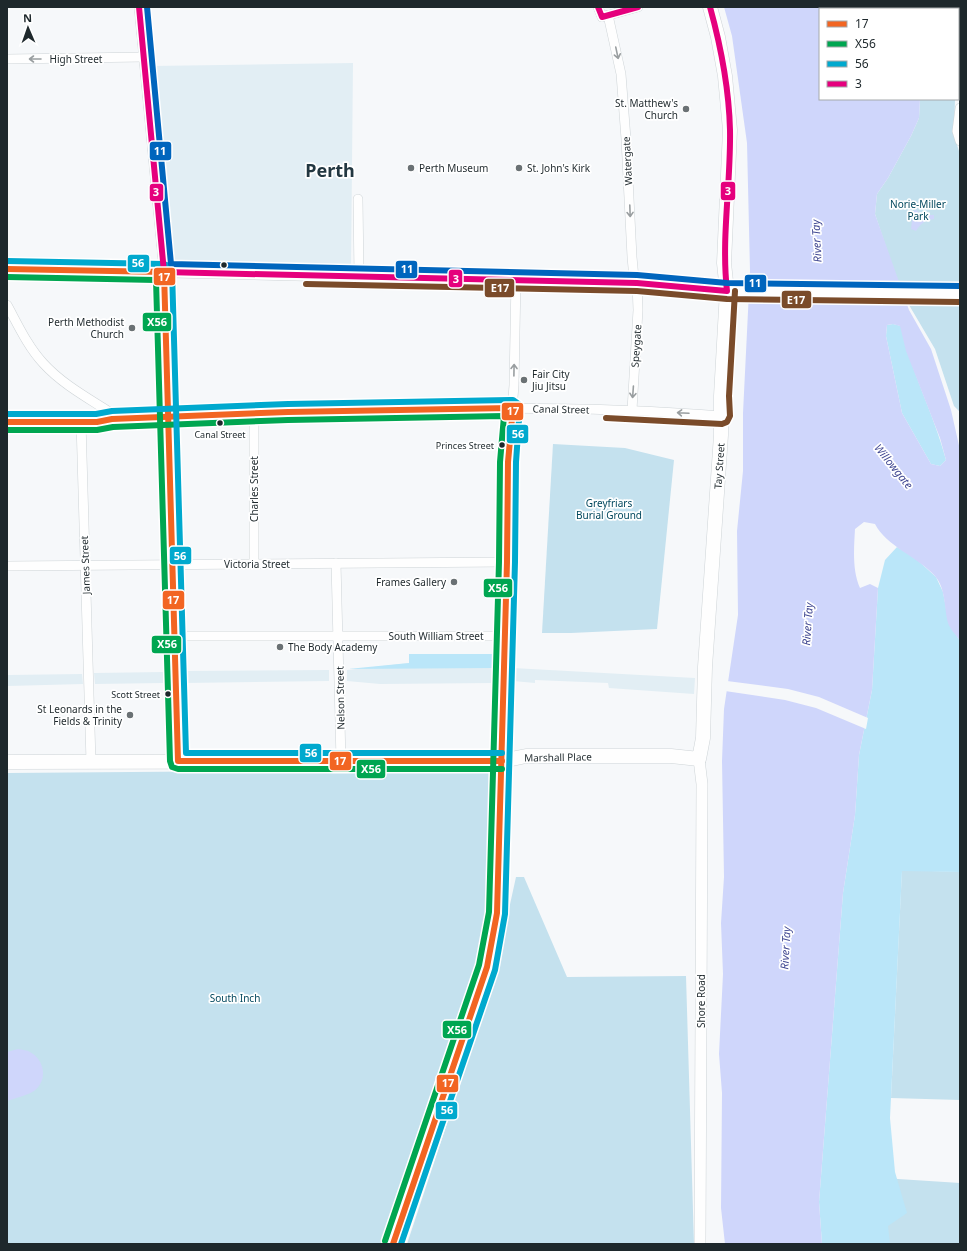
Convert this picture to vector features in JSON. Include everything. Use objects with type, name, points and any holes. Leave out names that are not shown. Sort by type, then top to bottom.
[{"type":"main road","name":"Tay Street","points":[[699,759],[703,738],[722,416],[721,396],[727,291],[724,263],[730,130],[725,76],[718,37],[710,7]]},
{"type":"main road","points":[[727,291],[957,294]]},
{"type":"main road","name":"Marshall Place","points":[[7,762],[502,761],[526,756],[671,756],[699,759]]},
{"type":"main road","points":[[393,1244],[487,967],[497,913],[502,761]]},
{"type":"street","points":[[139,7],[164,272],[178,761]]},
{"type":"street","name":"Watergate","points":[[598,7],[605,16],[622,82],[632,260],[634,278],[637,283]]},
{"type":"street","points":[[605,16],[638,7]]},
{"type":"street","name":"High Street","points":[[7,59],[144,57]]},
{"type":"street","points":[[960,108],[958,131],[960,142]]},
{"type":"street","points":[[358,199],[359,277]]},
{"type":"street","points":[[7,269],[516,279],[637,283],[727,291]]},
{"type":"street","points":[[502,761],[502,690],[507,562],[508,462],[513,408],[516,279]]},
{"type":"street","name":"Speygate","points":[[632,410],[638,310],[637,283]]},
{"type":"street","points":[[7,305],[25,337],[43,363],[75,391],[112,414],[112,419]]},
{"type":"street","name":"Canal Street","points":[[7,422],[81,422],[112,419],[373,410],[513,408],[632,410],[722,416]]},
{"type":"street","name":"Charles Street","points":[[254,414],[254,564]]},
{"type":"street","name":"James Street","points":[[81,422],[91,762]]},
{"type":"street","name":"Victoria Street","points":[[7,566],[507,562]]},
{"type":"street","name":"Nelson Street","points":[[336,563],[341,761]]},
{"type":"street","name":"South William Street","points":[[174,636],[505,636]]},
{"type":"street","name":"Shore Road","points":[[699,759],[702,784],[700,1244]]},
{"type":"shaded area","points":[[353,63],[351,270],[170,263],[152,66]]},
{"type":"shaded area","points":[[893,324],[901,326],[905,343],[941,443],[946,460],[940,466],[931,464],[902,413],[886,336],[887,325]]},
{"type":"shaded area","points":[[897,547],[914,557],[936,577],[943,592],[949,624],[960,641],[960,872],[902,871],[890,1118],[895,1172],[907,1213],[888,1226],[890,1244],[822,1244],[819,1202],[843,893],[855,815],[859,755],[872,690],[878,588],[885,560]]},
{"type":"shaded area","points":[[409,654],[493,654],[493,683],[380,684],[347,681],[347,670],[409,663]]},
{"type":"shaded area","points":[[409,654],[493,654],[493,668],[348,669],[409,663]]},
{"type":"shaded area","points":[[513,668],[695,678],[694,694],[609,688],[608,683],[535,680],[535,683],[513,681]]},
{"type":"shaded area","points":[[329,670],[329,681],[185,683],[185,671]]},
{"type":"shaded area","points":[[163,672],[163,683],[95,684],[94,673]]},
{"type":"shaded area","points":[[82,674],[83,684],[8,686],[8,675]]},
{"type":"green space","points":[[960,7],[959,34],[959,8],[926,8]]},
{"type":"green space","name":"Norie-Miller Park","points":[[920,100],[955,100],[954,136],[960,154],[960,284],[898,283],[875,214],[877,194],[888,178],[919,118]]},
{"type":"green space","points":[[960,303],[960,412],[954,406],[935,349],[909,305]]},
{"type":"green space","name":"Greyfriars Burial Ground","points":[[553,444],[625,448],[674,460],[657,629],[542,633]]},
{"type":"green space","name":"South Inch","points":[[480,769],[492,774],[487,967],[389,1244],[7,1244],[7,773]]},
{"type":"green space","points":[[902,870],[960,872],[960,1100],[891,1098]]},
{"type":"green space","points":[[516,877],[524,877],[567,977],[686,976],[694,1244],[407,1244],[491,991]]},
{"type":"green space","points":[[867,1177],[960,1183],[960,1244],[870,1244]]},
{"type":"water","points":[[724,7],[866,7],[819,8],[819,100],[920,100],[919,118],[888,178],[877,194],[875,214],[909,310],[931,349],[951,410],[960,450],[960,641],[948,623],[943,592],[939,581],[935,576],[928,569],[887,539],[875,524],[864,522],[855,529],[854,551],[857,581],[860,588],[870,584],[878,588],[872,690],[859,755],[855,815],[843,893],[819,1202],[822,1244],[725,1244],[721,1208],[722,1093],[719,1054],[723,974],[721,923],[724,877],[722,761],[724,709],[738,615],[737,531],[743,471],[743,413],[750,271],[747,143],[732,36]],"holes":[[[893,324],[900,326],[906,351],[940,438],[946,460],[940,466],[931,464],[902,413],[886,336],[887,325]]]},
{"type":"water","points":[[916,210],[922,215],[934,215],[934,219],[924,222],[916,231],[911,229],[913,211]]},
{"type":"water","points":[[18,1049],[29,1051],[39,1060],[42,1065],[43,1076],[38,1087],[34,1091],[24,1096],[7,1101],[7,1052]]},
{"type":"pier","points":[[749,281],[900,284],[908,302],[749,300]]},
{"type":"pier","points":[[727,681],[788,689],[819,697],[868,718],[866,729],[816,708],[785,700],[725,691]]},
{"type":"transit line","name":"3","points":[[139,7],[164,272],[637,283],[727,291],[725,251],[730,130],[724,68],[710,7]]},
{"type":"transit line","name":"11","points":[[147,7],[171,264],[637,275],[727,283],[960,286]]},
{"type":"transit line","name":"3","points":[[598,7],[602,17],[638,7]]},
{"type":"transit line","name":"56","points":[[7,261],[164,264],[169,266],[172,270],[186,753],[502,753]]},
{"type":"transit line","name":"17","points":[[7,269],[164,272],[178,761],[502,761]]},
{"type":"transit line","name":"X56","points":[[7,277],[156,280],[170,761],[172,767],[178,769],[502,769]]},
{"type":"transit line","name":"E17","points":[[306,284],[637,291],[727,299],[960,302]]},
{"type":"transit line","name":"E17","points":[[606,418],[722,424],[727,422],[730,416],[729,396],[735,291]]},
{"type":"transit line","name":"56","points":[[7,414],[96,414],[112,411],[288,404],[513,400],[520,405],[516,462],[515,562],[505,914],[495,970],[401,1244]]},
{"type":"transit line","name":"17","points":[[7,422],[97,422],[112,419],[288,412],[513,408],[508,462],[507,562],[497,913],[487,967],[393,1244]]},
{"type":"transit line","name":"X56","points":[[7,430],[97,430],[113,427],[288,420],[504,416],[500,462],[499,562],[489,912],[479,965],[385,1241]]},
{"type":"place","name":"St. Matthew's Church","points":[[686,109]]},
{"type":"place","name":"Perth Museum","points":[[411,168]]},
{"type":"place","name":"St. John's Kirk","points":[[519,168]]},
{"type":"place","name":"Perth Methodist Church","points":[[132,328]]},
{"type":"place","name":"Fair City Jiu Jitsu","points":[[524,380]]},
{"type":"place","name":"Canal Street","points":[[220,423]]},
{"type":"place","name":"Princes Street","points":[[502,445]]},
{"type":"place","name":"Frames Gallery","points":[[454,582]]},
{"type":"place","name":"The Body Academy","points":[[280,647]]},
{"type":"place","name":"Scott Street","points":[[168,694]]},
{"type":"place","name":"St Leonards in the Fields & Trinity","points":[[130,715]]},
{"type":"district","name":"Perth","points":[[330,170]]},
{"type":"water label","name":"River Tay","points":[[816,241]]},
{"type":"water label","name":"Willowgate","points":[[894,466]]},
{"type":"water label","name":"River Tay","points":[[807,624]]},
{"type":"water label","name":"River Tay","points":[[785,948]]}]
